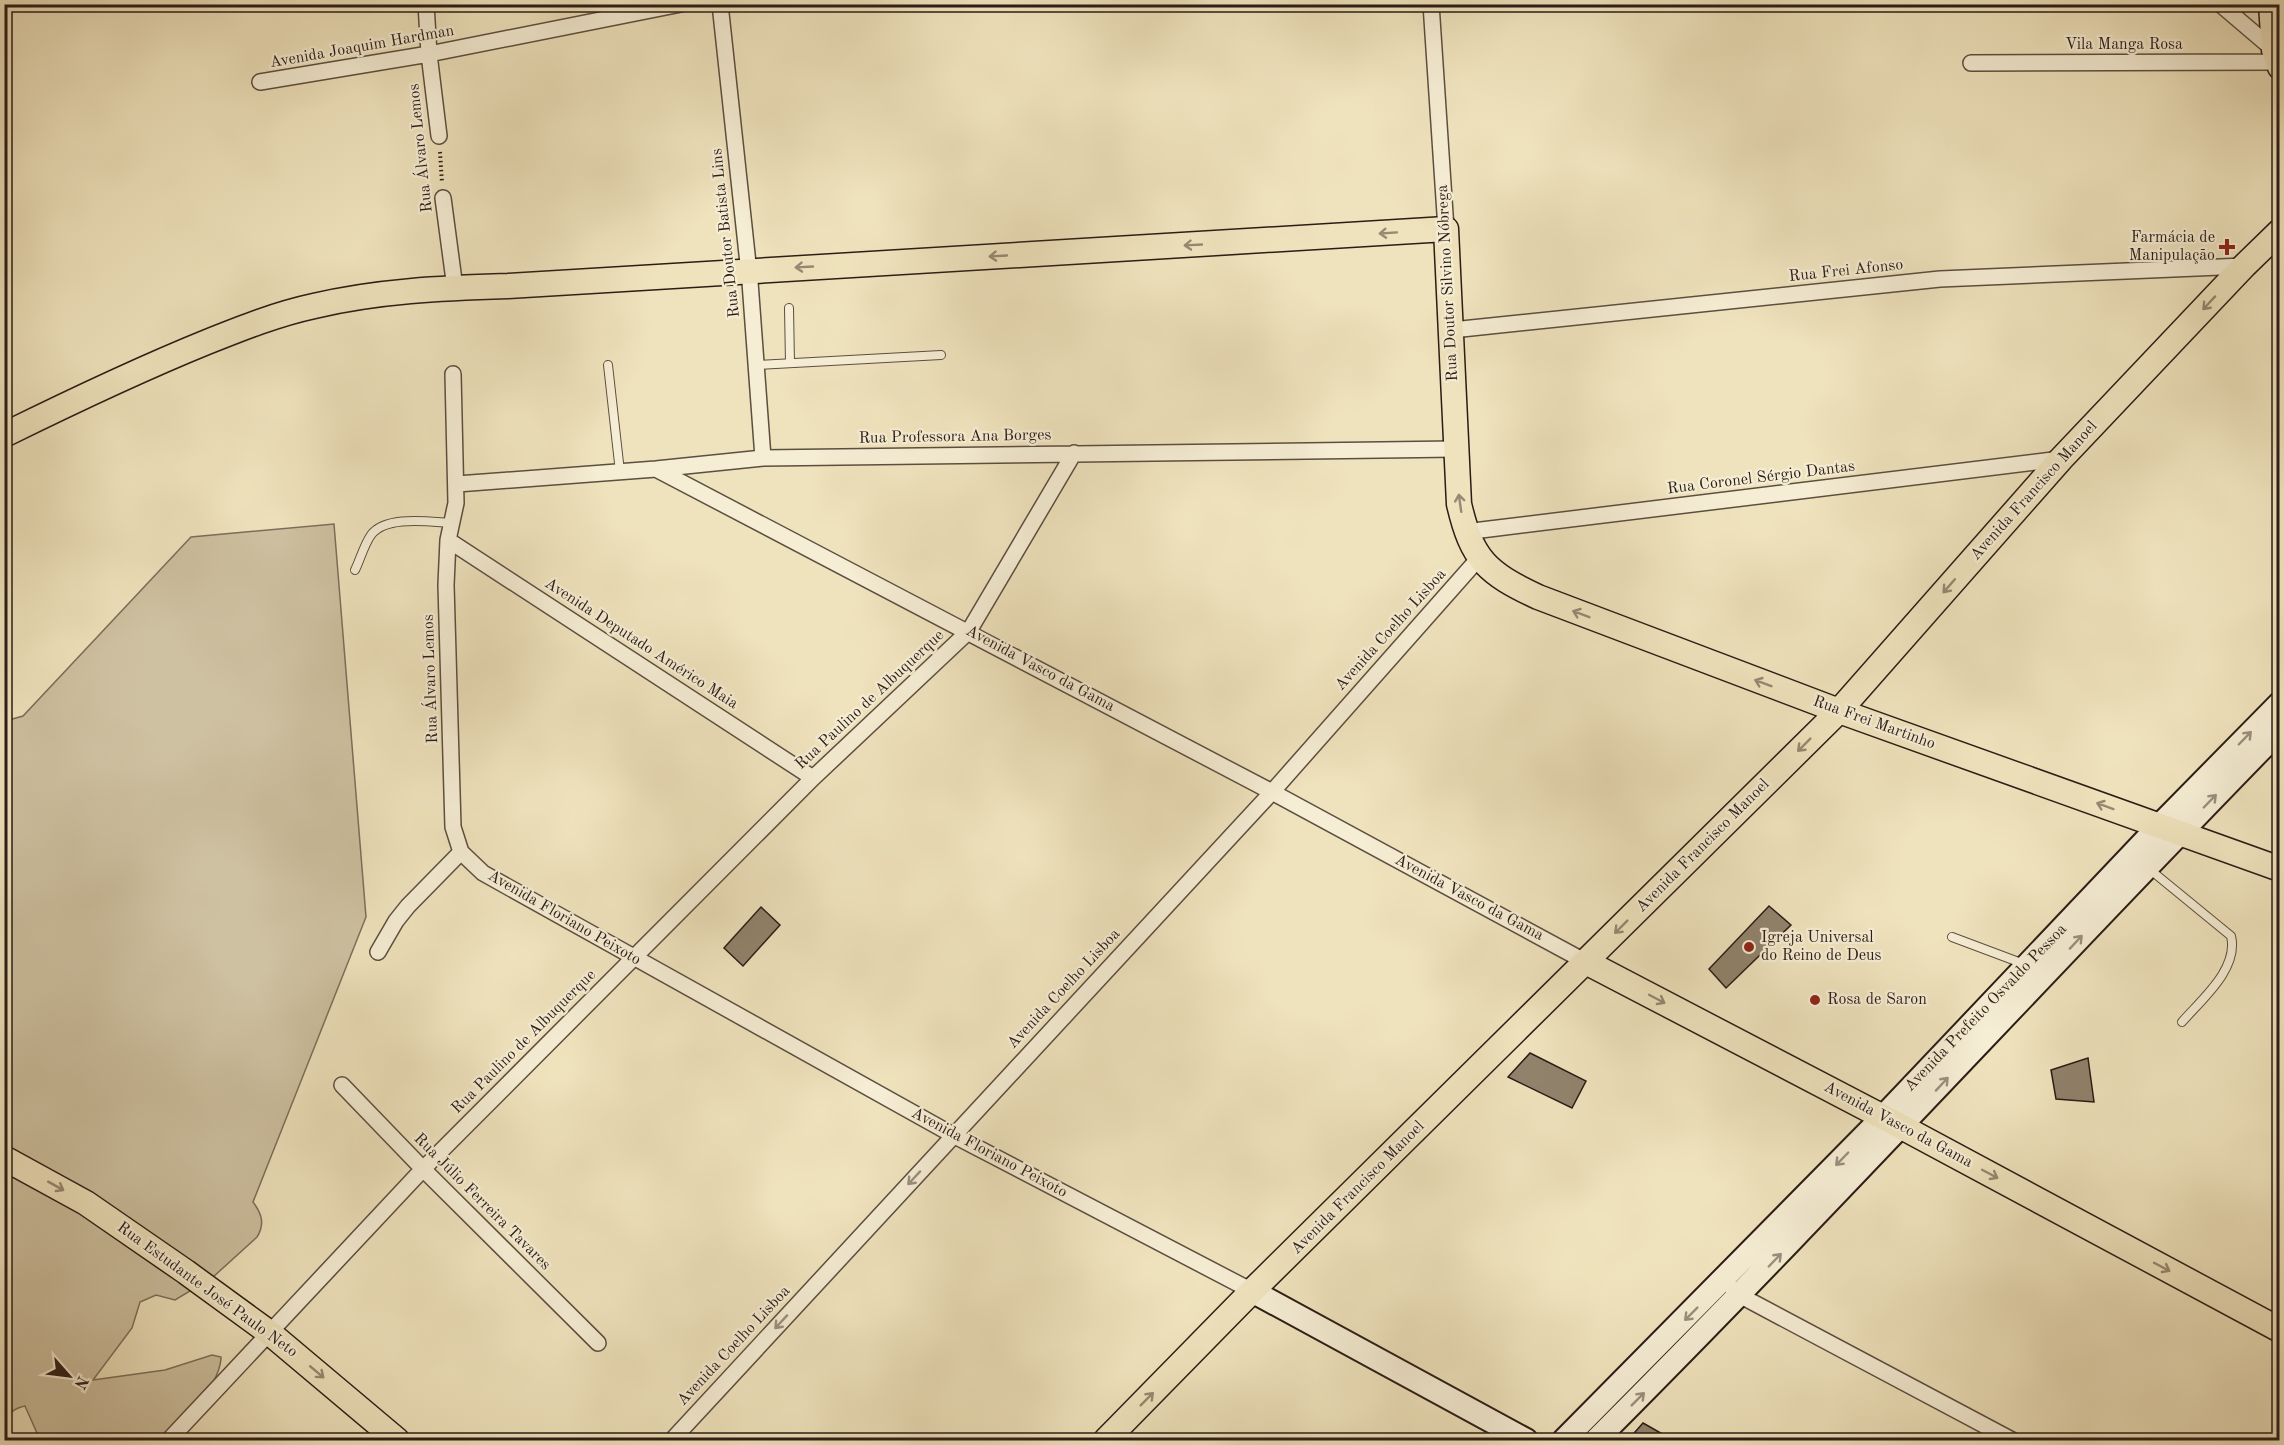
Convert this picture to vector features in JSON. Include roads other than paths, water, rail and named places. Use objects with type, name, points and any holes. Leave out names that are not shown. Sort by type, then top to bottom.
[{"type":"main road","points":[[2271,4],[2278,59]]},
{"type":"main road","points":[[4,435],[155,363],[255,323],[314,306],[387,294],[455,288],[1446,229]]},
{"type":"main road","name":"Rua Doutor Silvino Nóbrega","points":[[1446,229],[1459,504],[1466,532],[1479,558]]},
{"type":"main road","name":"Avenida Francisco Manoel","points":[[1106,1440],[1252,1292],[1839,711],[2061,459],[2244,266],[2276,240]]},
{"type":"main road","name":"Rua Frei Martinho","points":[[1479,558],[1507,583],[1538,597],[1839,711],[2280,869]]},
{"type":"main road","name":"Avenida Vasco da Gama","points":[[1586,962],[1892,1122],[2280,1330]]},
{"type":"main road","name":"Rua Estudante José Paulo Neto","points":[[4,1158],[86,1203],[271,1334],[397,1440]]},
{"type":"street","name":"Rua Álvaro Lemos","points":[[426,4],[429,54],[439,136]]},
{"type":"street","name":"Avenida Joaquim Hardman","points":[[260,82],[429,54],[681,4]]},
{"type":"street","name":"Rua Doutor Batista Lins","points":[[720,4],[748,271],[763,458]]},
{"type":"street","name":"Rua Doutor Silvino Nóbrega","points":[[1431,4],[1446,229]]},
{"type":"street","points":[[2220,4],[2278,59]]},
{"type":"street","name":"Vila Manga Rosa","points":[[1971,63],[2278,59]]},
{"type":"street","name":"Rua Álvaro Lemos","points":[[443,198],[455,288]]},
{"type":"street","name":"Rua Frei Afonso","points":[[1452,330],[1940,279],[2244,266]]},
{"type":"street","name":"Rua Álvaro Lemos","points":[[453,374],[457,484],[453,523],[448,540],[446,585],[453,827],[460,852]]},
{"type":"street","name":"Rua Professora Ana Borges","points":[[457,484],[656,470],[763,458],[1455,448]]},
{"type":"street","name":"Rua Paulino de Albuquerque","points":[[169,1440],[423,1170],[813,778],[969,632],[1074,453]]},
{"type":"street","name":"Rua Coronel Sérgio Dantas","points":[[1466,532],[2061,459]]},
{"type":"street","name":"Avenida Vasco da Gama","points":[[656,470],[1272,792],[1586,962]]},
{"type":"street","name":"Avenida Deputado Américo Maia","points":[[448,540],[813,778]]},
{"type":"street","name":"Avenida Coelho Lisboa","points":[[672,1440],[1272,792],[1479,558]]},
{"type":"street","name":"Avenida Prefeito Osvaldo Pessoa","points":[[1564,1440],[1724,1281],[1892,1122],[2147,867],[2170,829],[2280,703]]},
{"type":"street","name":"Avenida Prefeito Osvaldo Pessoa","points":[[1596,1440],[1741,1296],[2026,966],[2170,829],[2280,730]]},
{"type":"street","points":[[378,952],[396,921],[408,906],[460,852]]},
{"type":"street","name":"Avenida Floriano Peixoto","points":[[460,852],[483,873],[953,1136],[1252,1292],[1526,1440]]},
{"type":"street","name":"Rua Júlio Ferreira Tavares","points":[[342,1085],[423,1170],[598,1343]]},
{"type":"street","points":[[1724,1281],[1741,1296],[2012,1440]]},
{"type":"lane","points":[[789,308],[790,363]]},
{"type":"lane","points":[[756,365],[941,355]]},
{"type":"lane","points":[[608,365],[620,472]]},
{"type":"lane","points":[[355,570],[371,535],[386,524],[453,523]]},
{"type":"lane","points":[[2147,867],[2231,936],[2234,948],[2221,977],[2181,1022]]},
{"type":"lane","points":[[1952,937],[2026,966]]},
{"type":"place","name":"Farmácia de Manipulação","points":[[2227,247]]},
{"type":"place","name":"Igreja Universal do Reino de Deus","points":[[1749,947]]},
{"type":"place","name":"Rosa de Saron","points":[[1815,1000]]}]
